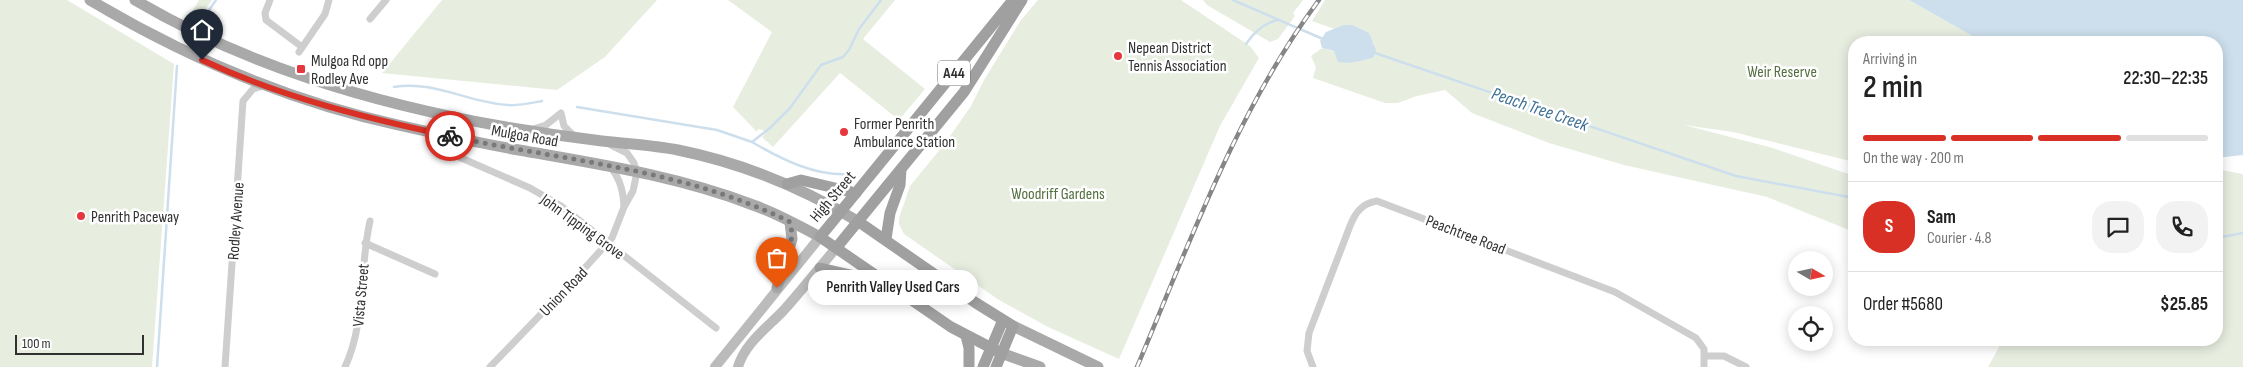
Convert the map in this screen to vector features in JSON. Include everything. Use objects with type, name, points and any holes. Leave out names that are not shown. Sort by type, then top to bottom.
[{"type":"highway","name":"High Street","points":[[820,236],[1013,0]]},
{"type":"highway","name":"A44","points":[[859,222],[964,92],[1022,0]]},
{"type":"highway","name":"A44","points":[[886,240],[890,213],[900,185],[901,169]]},
{"type":"highway","points":[[787,184],[801,180],[856,193]]},
{"type":"highway","points":[[837,247],[859,222],[1004,321],[996,351],[996,367]]},
{"type":"highway","points":[[820,236],[966,336],[996,351]]},
{"type":"highway","points":[[820,268],[855,276],[879,276]]},
{"type":"highway","points":[[966,336],[969,348],[969,367]]},
{"type":"highway","points":[[984,367],[996,351]]},
{"type":"main road","name":"Mulgoa Road","points":[[90,0],[174,47],[263,86],[314,103],[395,125],[489,145],[610,166],[730,196],[820,236]]},
{"type":"main road","name":"Mulgoa Road","points":[[135,0],[218,43],[271,66],[344,90],[406,106],[530,130],[603,141],[657,146],[695,154],[742,167],[787,184],[859,222]]},
{"type":"main road","points":[[777,288],[792,239],[790,222]]},
{"type":"main road","name":"High Street","points":[[715,367],[820,236]]},
{"type":"main road","points":[[738,367],[742,355],[751,343],[784,310],[837,247]]},
{"type":"main road","points":[[1004,321],[1098,367]]},
{"type":"main road","points":[[996,351],[1040,367]]},
{"type":"street","points":[[270,0],[265,13],[266,20],[300,50],[325,14],[329,0]]},
{"type":"street","points":[[370,19],[386,0]]},
{"type":"street","name":"Rodley Avenue","points":[[225,367],[242,101],[253,89],[263,86]]},
{"type":"street","points":[[530,130],[546,125],[561,113],[564,126],[576,137]]},
{"type":"street","points":[[603,141],[626,153],[634,163],[636,172]]},
{"type":"street","name":"John Tipping Grove","points":[[436,147],[530,188],[561,206],[716,328]]},
{"type":"street","points":[[610,166],[618,177],[622,189],[624,207]]},
{"type":"street","name":"Union Road","points":[[490,367],[608,242],[633,191],[636,172]]},
{"type":"street","name":"Peachtree Road","points":[[1313,367],[1308,359],[1307,351],[1309,333],[1350,226],[1358,210],[1370,202],[1377,201],[1615,292],[1696,338],[1701,342],[1705,356]]},
{"type":"street","name":"Vista Street","points":[[345,367],[356,340],[365,243],[370,221]]},
{"type":"street","points":[[365,243],[435,274]]},
{"type":"street","points":[[1704,367],[1705,356],[1724,356],[1746,367]]},
{"type":"green space","name":"Penrith Paceway","points":[[0,0],[67,0],[174,64],[152,367],[0,367]]},
{"type":"green space","points":[[199,0],[212,0],[197,22],[188,18]]},
{"type":"green space","points":[[442,0],[657,0],[605,57],[557,90],[382,73]]},
{"type":"green space","points":[[728,0],[895,0],[863,39],[925,89],[899,120],[840,73],[773,147],[762,137],[765,134],[763,130],[758,129],[757,132],[733,107],[772,32]]},
{"type":"green space","name":"Woodriff Gardens","points":[[1038,0],[1181,0],[1250,46],[1259,58],[1220,126],[1119,359],[1048,327],[999,300],[904,234],[899,224],[899,218],[910,186],[946,142],[971,106],[984,80],[1021,20]]},
{"type":"green space","points":[[1203,0],[1303,0],[1293,13],[1295,16],[1278,39],[1270,42],[1207,5]]},
{"type":"green space","name":"Weir Reserve","points":[[1325,0],[1909,0],[1972,36],[1848,36],[1848,161],[1733,132],[1684,125],[1773,148],[1848,174],[1848,230],[1767,197],[1624,165],[1549,143],[1472,113],[1445,90],[1417,96],[1398,103],[1385,103],[1313,78],[1316,67],[1311,56],[1322,48],[1362,60],[1373,58],[1374,43],[1312,21]]},
{"type":"green space","points":[[2223,170],[2243,174],[2243,367],[1988,367],[2000,346],[2223,346]]},
{"type":"water","points":[[1909,0],[2243,0],[2243,155],[2223,157],[2223,36],[1972,36]]},
{"type":"water","points":[[1344,25],[1352,25],[1369,33],[1376,50],[1373,58],[1350,63],[1338,62],[1334,51],[1322,48],[1320,41],[1326,32]]},
{"type":"waterway","points":[[202,20],[216,0]]},
{"type":"waterway","points":[[577,107],[717,130],[752,142],[770,128],[790,108],[821,65],[843,57],[849,50],[859,29],[881,0]]},
{"type":"waterway","name":"Peach Tree Creek","points":[[1233,0],[1323,39]]},
{"type":"waterway","points":[[1246,44],[1259,29],[1277,20]]},
{"type":"waterway","name":"Peach Tree Creek","points":[[1372,52],[1736,176],[1848,197]]},
{"type":"waterway","points":[[157,367],[177,66]]},
{"type":"waterway","points":[[394,87],[409,86],[437,89],[508,105],[521,105],[542,101]]},
{"type":"waterway","points":[[752,142],[799,166],[825,173],[851,174]]},
{"type":"waterway","name":"Peach Tree Creek","points":[[2223,237],[2243,233]]},
{"type":"railway","points":[[1137,367],[1196,225],[1239,132],[1263,86],[1319,0]]},
{"type":"way so far","points":[[450,136],[504,148],[610,166],[685,183],[730,196],[771,212],[790,222],[792,230],[792,239],[777,288]]},
{"type":"place","name":"Nepean District Tennis Association","points":[[1118,56]]},
{"type":"place","name":"Mulgoa Rd opp Rodley Ave","points":[[301,69]]},
{"type":"place","name":"Former Penrith Ambulance Station","points":[[844,132]]},
{"type":"place","name":"Penrith Paceway","points":[[81,216]]},
{"type":"place","name":"Penrith Valley Used Cars","points":[[777,288]]},
{"type":"route","points":[[202,60],[246,79],[314,103],[395,125],[450,136]]}]
